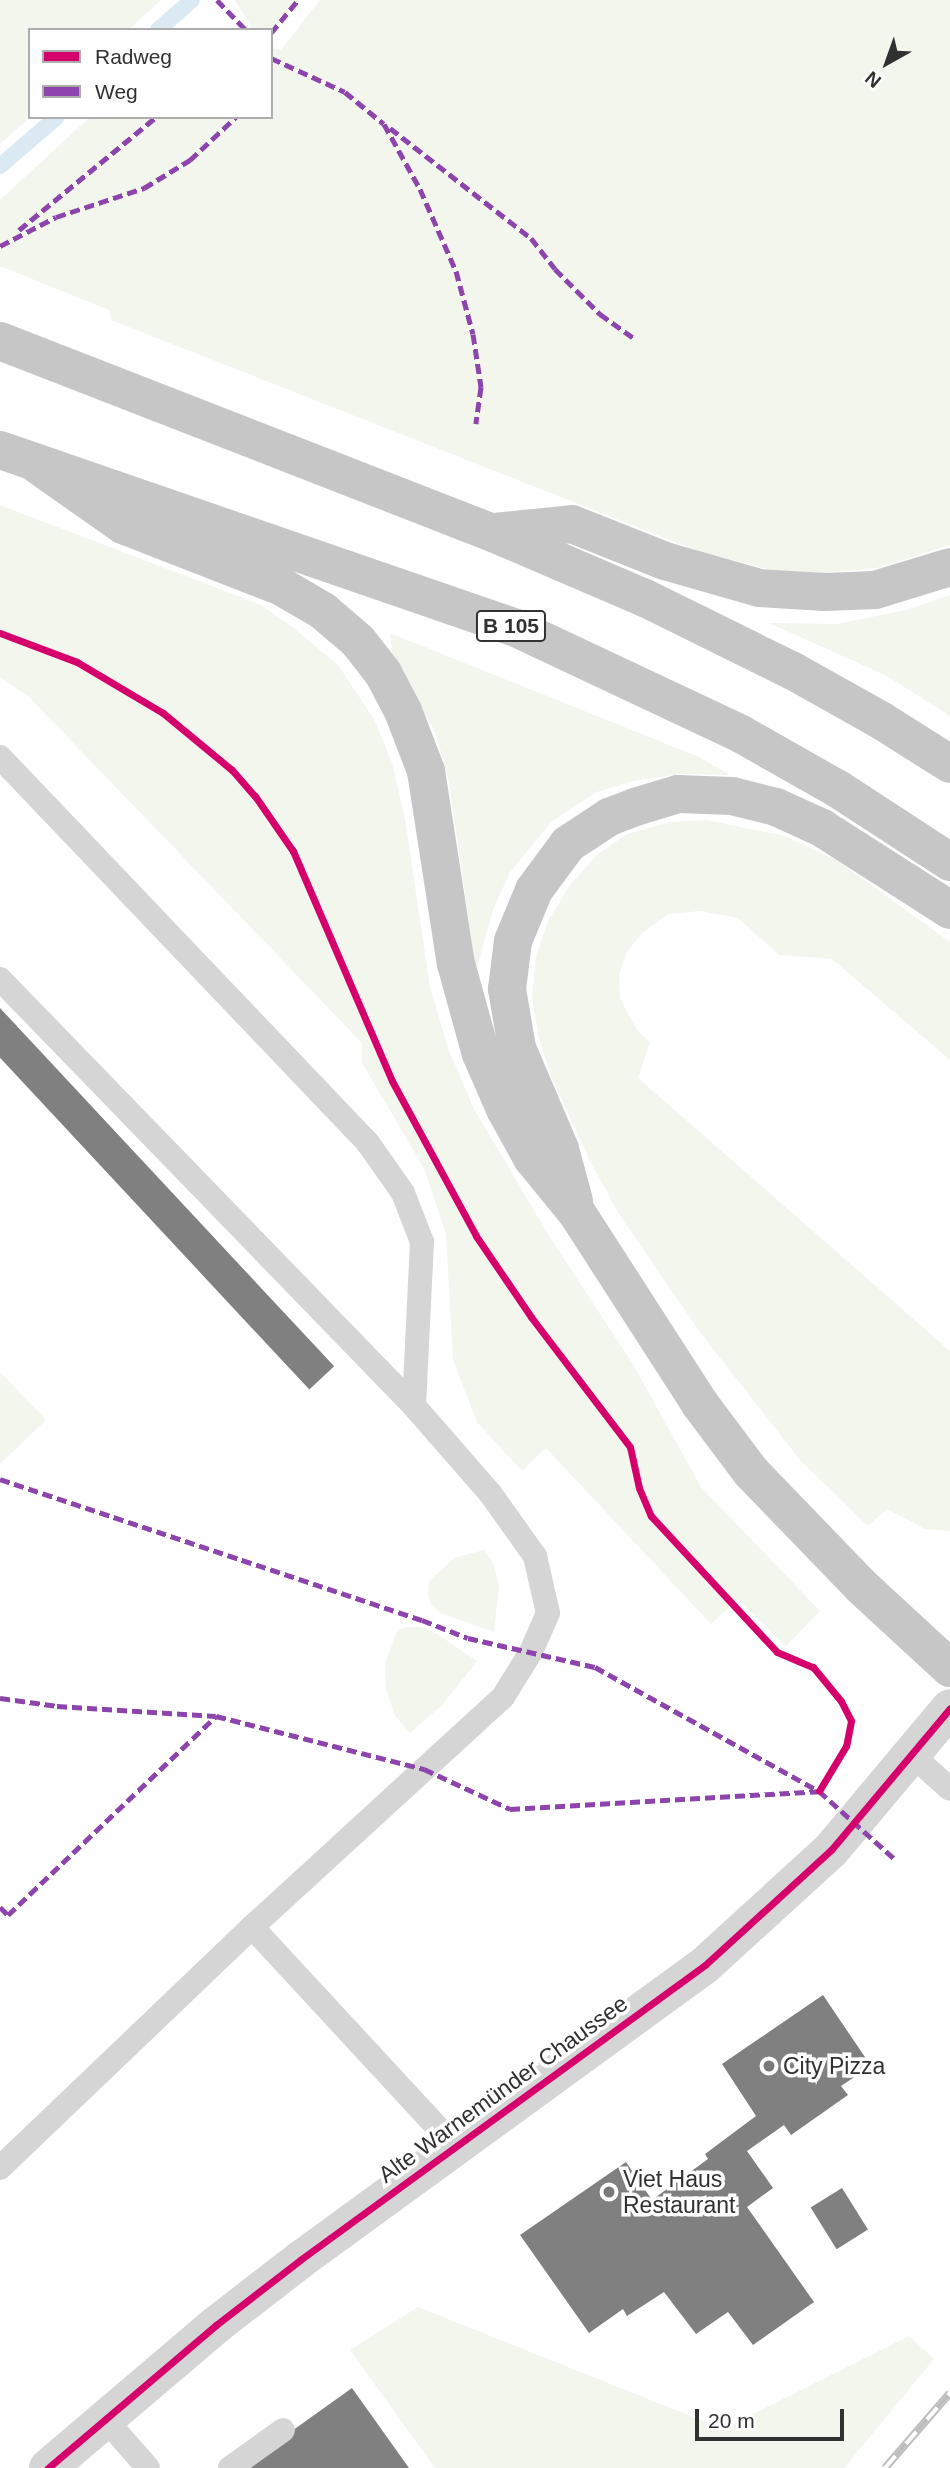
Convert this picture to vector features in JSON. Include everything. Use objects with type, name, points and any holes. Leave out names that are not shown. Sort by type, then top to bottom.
[{"type":"highway","points":[[0,341],[493,533],[645,598],[793,671],[882,721],[950,764]]},
{"type":"highway","name":"B 105","points":[[0,450],[38,466],[516,628],[741,734],[838,789],[950,862]]},
{"type":"highway","points":[[38,466],[123,525],[282,587],[312,605],[358,641],[383,673],[403,711],[426,771],[456,964],[481,1054],[505,1109],[532,1158],[577,1213],[692,1393],[751,1472],[862,1586],[950,1668]]},
{"type":"highway","points":[[493,533],[572,524],[665,561],[759,588],[825,592],[875,590],[950,567]]},
{"type":"highway","points":[[577,1213],[560,1149],[517,1048],[507,989],[513,941],[534,890],[569,844],[609,817],[667,797],[678,794],[732,796],[776,807],[822,828],[950,910]]},
{"type":"street","name":"Alte Warnemünder Chaussee","points":[[48,2468],[216,2325],[705,1965],[831,1850],[950,1708]]},
{"type":"lane","points":[[0,757],[369,1143],[403,1193],[422,1241],[414,1406]]},
{"type":"lane","points":[[0,979],[414,1406],[490,1493],[535,1556],[548,1613],[531,1652],[503,1697],[252,1927],[0,2168]]},
{"type":"lane","points":[[912,1755],[950,1789]]},
{"type":"lane","points":[[252,1927],[457,2148]]},
{"type":"lane","points":[[105,2419],[148,2468]]},
{"type":"lane","points":[[230,2468],[284,2430]]},
{"type":"shaded area","points":[[0,0],[161,0],[130,28],[28,28],[28,119],[0,144]]},
{"type":"shaded area","points":[[235,0],[298,0],[273,31],[273,28],[252,28]]},
{"type":"shaded area","points":[[320,0],[950,0],[950,545],[877,568],[823,573],[771,570],[698,551],[111,320],[109,310],[0,266],[0,200],[88,119],[273,119],[273,48],[281,50]]},
{"type":"shaded area","points":[[0,505],[261,605],[338,665],[374,719],[392,763],[405,819],[430,987],[449,1051],[474,1109],[551,1239],[634,1366],[701,1487],[820,1611],[786,1646],[738,1599],[711,1624],[546,1448],[522,1471],[477,1422],[453,1360],[446,1234],[424,1168],[362,1063],[362,1043],[28,696],[0,677]]},
{"type":"shaded area","points":[[950,595],[950,716],[887,676],[769,623],[837,624],[906,610]]},
{"type":"shaded area","points":[[390,633],[699,757],[730,775],[680,774],[633,781],[597,792],[552,821],[510,872],[493,910],[476,971],[449,782],[436,734],[393,660]]},
{"type":"shaded area","points":[[707,820],[785,836],[838,861],[950,942],[950,1060],[832,959],[779,955],[738,918],[700,911],[669,914],[643,932],[627,952],[619,975],[620,998],[637,1030],[650,1042],[638,1078],[950,1351],[950,1531],[925,1529],[887,1509],[868,1526],[800,1460],[700,1332],[619,1214],[589,1159],[551,1076],[539,1039],[532,997],[536,956],[548,921],[570,885],[598,854],[627,834],[671,822]]},
{"type":"shaded area","points":[[0,1372],[46,1420],[0,1464]]},
{"type":"shaded area","points":[[484,1550],[493,1562],[499,1586],[494,1632],[440,1613],[431,1604],[428,1595],[429,1582],[454,1558]]},
{"type":"shaded area","points":[[405,1627],[421,1627],[437,1634],[477,1661],[443,1704],[410,1733],[395,1716],[386,1689],[385,1664],[396,1633]]},
{"type":"shaded area","points":[[418,2307],[723,2429],[909,2336],[934,2359],[844,2468],[435,2468],[350,2350]]},
{"type":"building","points":[[0,1008],[334,1366],[309,1390],[0,1058]]},
{"type":"building","points":[[823,1995],[871,2066],[841,2086],[848,2095],[791,2135],[784,2125],[747,2151],[773,2188],[747,2207],[814,2302],[753,2345],[728,2312],[696,2334],[664,2292],[627,2316],[623,2309],[589,2333],[520,2235],[626,2162],[652,2200],[708,2159],[705,2154],[756,2116],[722,2064]]},
{"type":"building","points":[[842,2188],[868,2230],[837,2249],[811,2208]]},
{"type":"building","points":[[352,2388],[409,2468],[251,2468],[247,2463]]},
{"type":"waterway","points":[[160,28],[192,0]]},
{"type":"waterway","points":[[0,166],[55,119]]},
{"type":"railway","points":[[885,2468],[950,2393]]},
{"type":"marked path","points":[[217,0],[244,28]]},
{"type":"marked path","points":[[273,31],[298,0]]},
{"type":"marked path","points":[[273,59],[345,92],[384,124],[420,189],[456,271],[473,334],[481,387],[476,424]]},
{"type":"marked path","points":[[19,230],[154,119]]},
{"type":"marked path","points":[[0,246],[56,217],[144,188],[190,160],[234,119]]},
{"type":"marked path","points":[[390,128],[531,238],[555,269],[600,314],[635,339]]},
{"type":"marked path","points":[[0,1479],[422,1620],[468,1638],[595,1667],[819,1791],[896,1860]]},
{"type":"marked path","points":[[0,1698],[57,1706],[216,1716]]},
{"type":"marked path","points":[[0,1907],[8,1915],[216,1716],[424,1769],[510,1809],[819,1791]]},
{"type":"cycle path","points":[[0,633],[77,662],[163,713],[232,770],[255,796],[293,851],[392,1081],[476,1236],[531,1317],[630,1447],[639,1488],[651,1516],[777,1652],[813,1667],[841,1701],[851,1721],[846,1746],[819,1791]]},
{"type":"cycle path","points":[[48,2468],[216,2325],[300,2260],[705,1965],[831,1850],[950,1708]]},
{"type":"place","name":"City Pizza","points":[[769,2066]]},
{"type":"place","name":"Viet Haus Restaurant","points":[[609,2192]]}]
